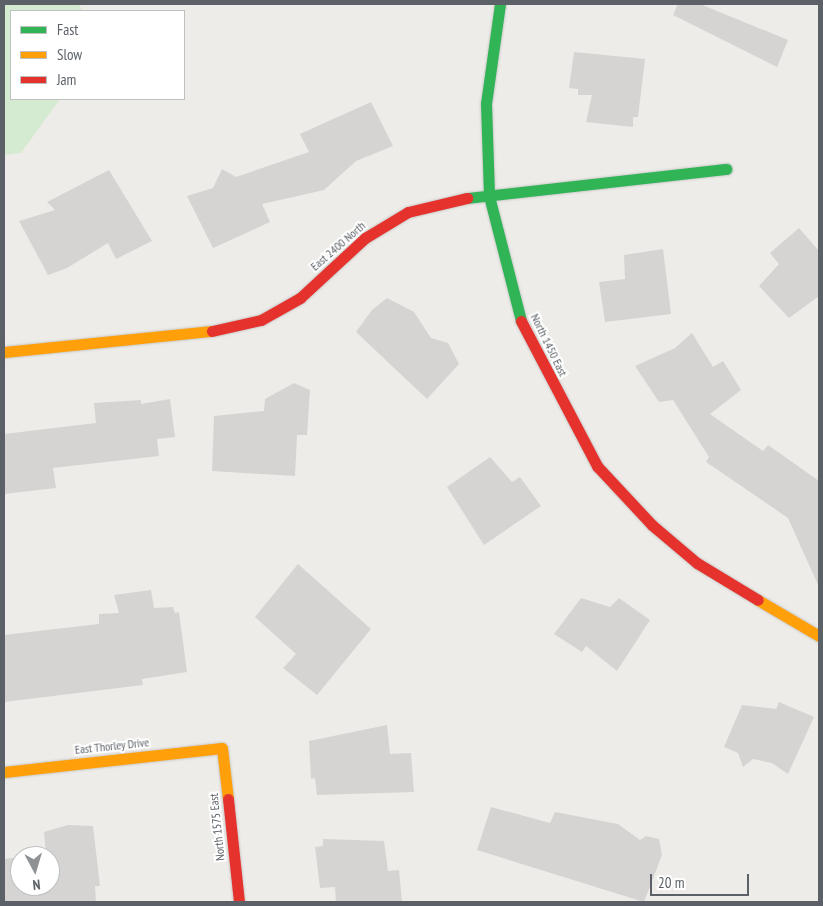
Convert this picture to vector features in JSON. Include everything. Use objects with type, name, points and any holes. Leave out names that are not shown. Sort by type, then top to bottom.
[{"type":"street","name":"North 1450 East","points":[[500,4],[486,104],[489,196],[523,329],[597,466],[689,557],[744,594],[819,636]]},
{"type":"street","name":"East 2400 North","points":[[4,352],[214,331],[261,320],[300,298],[365,238],[408,212],[489,196],[726,170]]},
{"type":"street","name":"East Thorley Drive","points":[[4,772],[222,748]]},
{"type":"street","name":"North 1575 East","points":[[222,748],[239,902]]},
{"type":"green space","points":[[4,4],[79,4],[82,10],[10,10],[10,100],[59,100],[21,153],[4,155]]},
{"type":"building","points":[[678,4],[700,4],[788,40],[777,67],[673,15]]},
{"type":"building","points":[[574,52],[645,59],[638,117],[633,117],[633,127],[586,122],[592,95],[578,95],[578,89],[569,88]]},
{"type":"building","points":[[371,102],[393,146],[356,161],[324,190],[262,204],[270,222],[213,248],[187,196],[213,188],[222,169],[236,177],[309,152],[300,134]]},
{"type":"building","points":[[109,170],[152,241],[116,259],[108,243],[67,268],[48,275],[19,221],[55,210],[47,202]]},
{"type":"building","points":[[799,228],[819,251],[819,296],[789,318],[759,286],[779,264],[770,253]]},
{"type":"building","points":[[663,249],[671,314],[605,322],[599,282],[625,279],[624,255]]},
{"type":"building","points":[[387,298],[414,312],[431,338],[448,343],[459,364],[427,399],[356,332],[372,310]]},
{"type":"building","points":[[692,333],[713,367],[723,361],[741,390],[710,414],[763,451],[768,445],[819,481],[819,587],[788,518],[706,462],[709,457],[673,400],[659,402],[635,366],[675,348]]},
{"type":"building","points":[[294,383],[310,390],[307,435],[297,435],[295,476],[212,471],[214,416],[264,411],[265,399]]},
{"type":"building","points":[[170,399],[175,437],[157,439],[159,456],[53,468],[56,488],[4,494],[4,434],[96,423],[94,403],[141,400],[141,404]]},
{"type":"building","points":[[490,457],[512,482],[520,477],[541,506],[484,545],[447,487]]},
{"type":"building","points":[[298,564],[371,629],[317,695],[283,668],[296,654],[255,617]]},
{"type":"building","points":[[151,590],[154,608],[173,607],[175,613],[179,612],[187,672],[142,679],[143,685],[4,702],[4,635],[99,624],[99,614],[119,613],[114,595]]},
{"type":"building","points":[[581,598],[610,607],[619,598],[650,620],[617,671],[586,646],[582,652],[554,634]]},
{"type":"building","points":[[779,702],[814,717],[788,774],[772,763],[753,759],[743,767],[738,753],[724,747],[742,705],[776,709]]},
{"type":"building","points":[[387,725],[390,754],[411,753],[414,792],[317,795],[315,778],[311,779],[309,741]]},
{"type":"building","points":[[491,807],[550,823],[555,812],[618,824],[640,840],[646,836],[659,839],[662,855],[644,902],[477,850]]},
{"type":"building","points":[[68,825],[93,826],[100,886],[95,886],[96,902],[4,902],[4,859],[10,858],[10,896],[60,896],[60,846],[45,846],[44,832]]},
{"type":"building","points":[[323,839],[384,841],[388,871],[399,870],[402,902],[336,902],[335,887],[320,888],[315,847],[323,846]]},
{"type":"traffic: fast","points":[[500,4],[486,104],[489,196],[521,321]]},
{"type":"traffic: fast","points":[[467,198],[726,169]]},
{"type":"traffic: slow","points":[[4,352],[212,331]]},
{"type":"traffic: slow","points":[[758,600],[819,636]]},
{"type":"traffic: slow","points":[[4,772],[222,748],[228,799]]},
{"type":"traffic: jam","points":[[212,331],[261,320],[300,298],[365,238],[408,212],[467,198]]},
{"type":"traffic: jam","points":[[521,321],[597,466],[652,525],[697,563],[758,600]]},
{"type":"traffic: jam","points":[[228,799],[239,902]]}]
